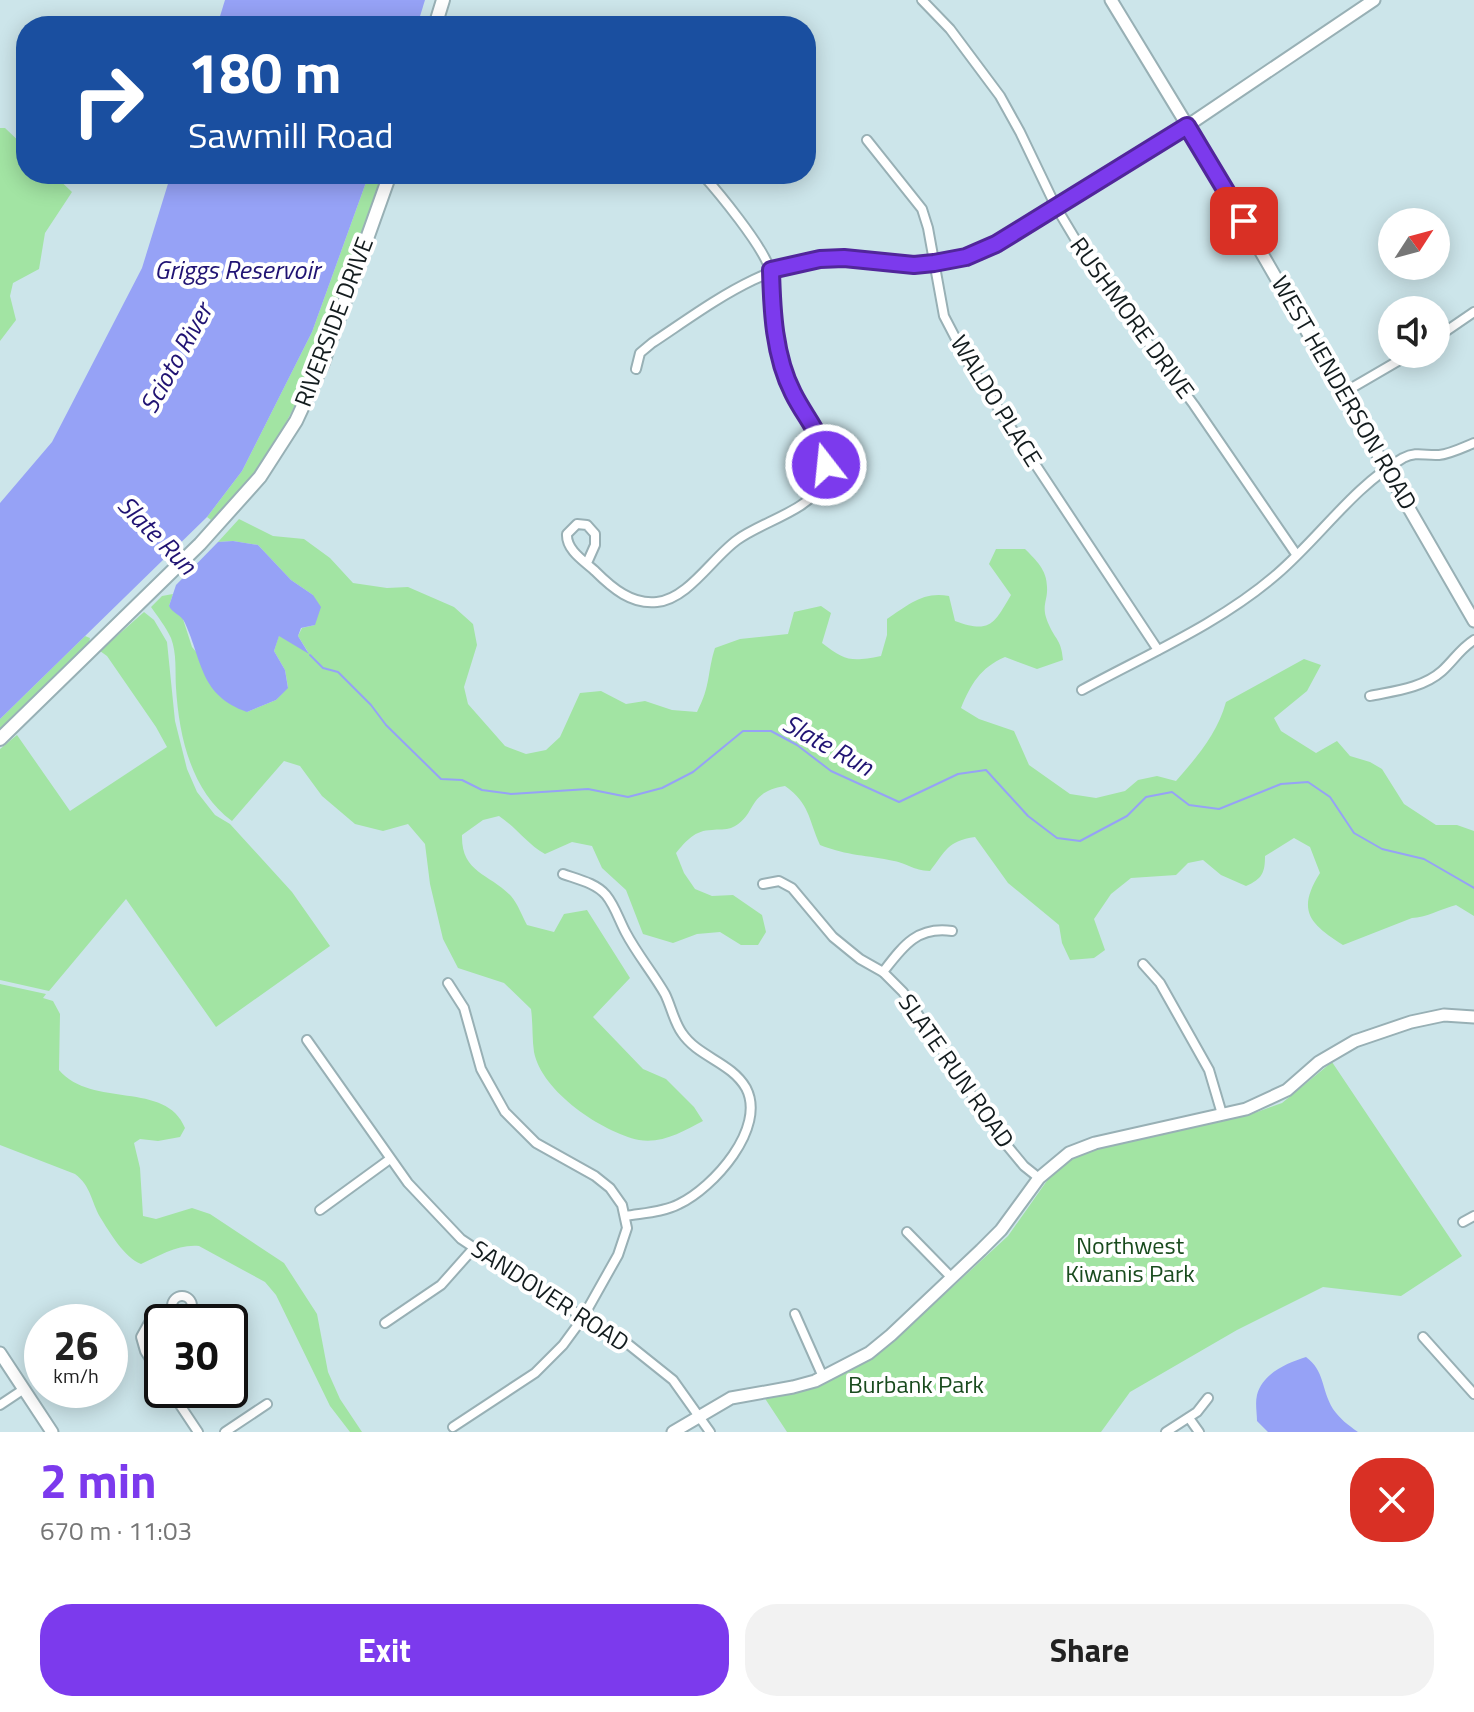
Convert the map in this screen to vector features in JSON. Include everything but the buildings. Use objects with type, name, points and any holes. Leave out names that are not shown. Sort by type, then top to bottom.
[{"type":"main road","name":"RIVERSIDE DRIVE","points":[[0,739],[166,578],[253,486],[296,421],[335,331],[386,184]]},
{"type":"street","name":"RUSHMORE DRIVE","points":[[922,0],[950,29],[1000,96],[1056,207],[1115,301],[1194,405],[1296,554]]},
{"type":"street","name":"WEST HENDERSON ROAD","points":[[1111,0],[1388,469],[1474,621]]},
{"type":"street","points":[[636,369],[640,353],[652,343],[737,287],[771,270],[820,259],[844,258],[914,265],[981,251],[1187,126],[1374,0]]},
{"type":"street","name":"WALDO PLACE","points":[[867,140],[922,209],[944,316],[969,364],[1158,650]]},
{"type":"street","points":[[587,563],[595,545],[595,534],[587,525],[577,524],[568,531],[566,541],[587,563],[627,596],[647,603],[664,601],[685,590],[723,549],[748,531],[810,500],[825,474],[824,449],[817,430],[793,393],[783,369],[776,332],[771,270],[762,252],[710,184]]},
{"type":"street","points":[[1450,328],[1474,312]]},
{"type":"street","points":[[1343,393],[1386,368]]},
{"type":"street","points":[[1082,690],[1181,639],[1260,587],[1388,469],[1415,453],[1440,455],[1474,443]]},
{"type":"street","points":[[1370,696],[1412,687],[1435,676],[1444,670],[1460,649],[1474,640]]},
{"type":"street","points":[[563,874],[605,893],[632,946],[665,994],[681,1032],[692,1044],[735,1074],[746,1088],[750,1100],[750,1124],[746,1137],[700,1190],[679,1205],[626,1216]]},
{"type":"street","name":"SLATE RUN ROAD","points":[[763,884],[779,881],[792,888],[833,937],[860,959],[883,972],[903,992],[1012,1153],[1039,1178]]},
{"type":"street","points":[[883,972],[920,933],[936,928],[952,931]]},
{"type":"street","points":[[1143,964],[1160,983],[1209,1070],[1222,1114]]},
{"type":"street","points":[[448,983],[464,1008],[481,1069],[505,1112],[536,1143],[610,1188],[617,1195],[626,1216],[627,1228],[624,1241],[583,1316],[563,1345],[535,1373],[453,1427]]},
{"type":"street","points":[[673,1432],[740,1394],[793,1387],[823,1377],[854,1363],[881,1345],[1001,1230],[1039,1178],[1081,1147],[1246,1109],[1287,1090],[1329,1055],[1355,1041],[1444,1015],[1474,1017]]},
{"type":"street","name":"SANDOVER ROAD","points":[[307,1040],[408,1183],[473,1249],[628,1344],[673,1380],[710,1432]]},
{"type":"street","points":[[320,1210],[390,1159]]},
{"type":"street","points":[[1463,1222],[1474,1216]]},
{"type":"street","points":[[907,1232],[952,1278]]},
{"type":"street","points":[[385,1323],[441,1285],[473,1249]]},
{"type":"street","points":[[795,1314],[823,1377]]},
{"type":"street","points":[[1423,1337],[1474,1394]]},
{"type":"street","points":[[0,1353],[24,1389],[0,1405]]},
{"type":"street","points":[[1166,1432],[1189,1418],[1208,1398]]},
{"type":"street","points":[[225,1432],[267,1404]]},
{"type":"street","points":[[36,1408],[52,1432]]},
{"type":"street","points":[[182,1408],[198,1432]]},
{"type":"street","points":[[1189,1418],[1199,1432]]},
{"type":"green space","points":[[0,128],[5,128],[16,138],[16,184],[64,184],[72,192],[45,233],[39,269],[13,283],[10,296],[16,320],[0,341]]},
{"type":"green space","points":[[365,184],[380,184],[319,352],[291,414],[256,471],[211,520],[207,517],[242,471],[312,332]]},
{"type":"green space","points":[[239,519],[273,536],[304,539],[330,558],[353,583],[387,588],[408,587],[454,607],[473,624],[477,645],[464,687],[468,704],[505,746],[526,754],[546,750],[560,737],[580,693],[601,691],[626,704],[645,701],[672,710],[697,712],[705,694],[715,648],[740,639],[788,634],[794,612],[821,606],[831,613],[822,643],[843,657],[855,659],[881,656],[887,635],[887,619],[923,597],[949,596],[955,621],[976,626],[990,624],[1011,595],[989,564],[996,549],[1025,549],[1045,575],[1045,613],[1060,644],[1063,660],[1037,669],[1005,657],[977,678],[961,708],[979,719],[1014,731],[1029,765],[1070,794],[1096,798],[1125,791],[1138,780],[1157,776],[1176,781],[1212,735],[1226,702],[1304,659],[1321,665],[1307,691],[1274,718],[1281,731],[1316,753],[1337,741],[1350,756],[1382,769],[1404,804],[1436,825],[1457,825],[1474,831],[1474,916],[1456,905],[1412,918],[1343,945],[1322,930],[1310,915],[1309,897],[1320,873],[1310,847],[1294,838],[1265,856],[1262,875],[1246,886],[1221,875],[1203,860],[1188,863],[1176,875],[1131,878],[1111,894],[1094,919],[1105,950],[1094,958],[1070,960],[1062,943],[1059,925],[1008,883],[975,837],[953,844],[930,871],[840,851],[820,845],[804,805],[785,786],[763,794],[740,823],[729,829],[706,830],[696,834],[676,853],[695,889],[712,896],[733,895],[762,915],[766,932],[758,945],[741,945],[720,932],[697,934],[673,943],[643,934],[626,890],[602,868],[592,846],[572,842],[545,854],[499,816],[483,820],[462,835],[463,848],[471,865],[511,896],[527,925],[554,932],[564,914],[587,910],[630,978],[593,1017],[643,1069],[666,1079],[694,1107],[703,1121],[656,1140],[624,1136],[576,1108],[549,1082],[534,1052],[531,1009],[504,983],[458,968],[443,939],[430,884],[425,844],[408,824],[383,831],[355,824],[322,796],[300,766],[284,761],[232,821],[206,794],[190,761],[180,725],[173,644],[151,607],[162,596],[173,594],[169,606],[182,616],[192,647],[247,712],[276,700],[288,687],[285,670],[274,651],[279,635],[308,652],[298,636],[302,628],[315,625],[313,595],[291,580],[258,545],[218,542]]},
{"type":"green space","points":[[144,612],[154,620],[167,642],[175,721],[187,769],[197,792],[215,815],[230,824],[292,892],[330,946],[216,1027],[126,899],[49,991],[0,980],[0,749],[17,735],[70,811],[167,747],[107,656],[100,651]]},
{"type":"green space","points":[[85,636],[90,638],[89,643],[0,729],[0,719]]},
{"type":"green space","points":[[0,984],[46,994],[43,998],[53,1001],[60,1014],[59,1070],[73,1082],[90,1089],[162,1104],[175,1113],[185,1128],[180,1137],[158,1141],[140,1139],[134,1143],[140,1168],[143,1216],[156,1219],[192,1208],[210,1214],[284,1263],[317,1314],[328,1372],[340,1399],[362,1432],[350,1432],[330,1406],[276,1295],[265,1282],[199,1246],[176,1249],[141,1264],[135,1261],[118,1244],[100,1217],[88,1189],[75,1174],[0,1145]]},
{"type":"green space","name":"Northwest Kiwanis Park","points":[[1332,1062],[1462,1256],[1401,1296],[1323,1287],[1237,1330],[1130,1392],[1101,1432],[787,1432],[764,1397],[828,1381],[885,1349],[1008,1236],[1051,1175],[1075,1156],[1257,1112],[1282,1103]]},
{"type":"water","points":[[225,0],[425,0],[420,16],[220,16]]},
{"type":"water","name":"Griggs Reservoir","points":[[168,184],[365,184],[312,332],[242,471],[207,517],[0,719],[0,503],[52,442],[142,268]]},
{"type":"water","points":[[218,542],[258,545],[291,580],[313,595],[321,607],[315,625],[301,628],[298,636],[309,654],[279,636],[274,651],[285,670],[288,688],[276,700],[247,712],[220,697],[211,687],[185,623],[169,606],[176,585]]},
{"type":"water","points":[[1306,1357],[1317,1368],[1333,1409],[1358,1432],[1268,1432],[1257,1421],[1256,1405],[1260,1387],[1270,1375]]},
{"type":"waterway","name":"Slate Run","points":[[310,655],[323,668],[338,672],[441,779],[462,780],[482,790],[511,794],[588,789],[628,797],[662,788],[693,772],[743,731],[771,731],[797,745],[831,771],[899,802],[958,774],[986,770],[1028,816],[1057,838],[1080,841],[1127,816],[1146,797],[1172,792],[1189,805],[1219,809],[1281,784],[1308,782],[1330,797],[1354,833],[1382,849],[1424,859],[1474,888]]},
{"type":"route","points":[[826,465],[822,439],[793,393],[783,369],[776,332],[771,270],[820,259],[844,258],[914,265],[966,257],[996,244],[1187,126],[1244,221]]},
{"type":"water label","name":"Scioto River","points":[[176,358]]},
{"type":"park label","name":"Burbank Park","points":[[916,1385]]}]
